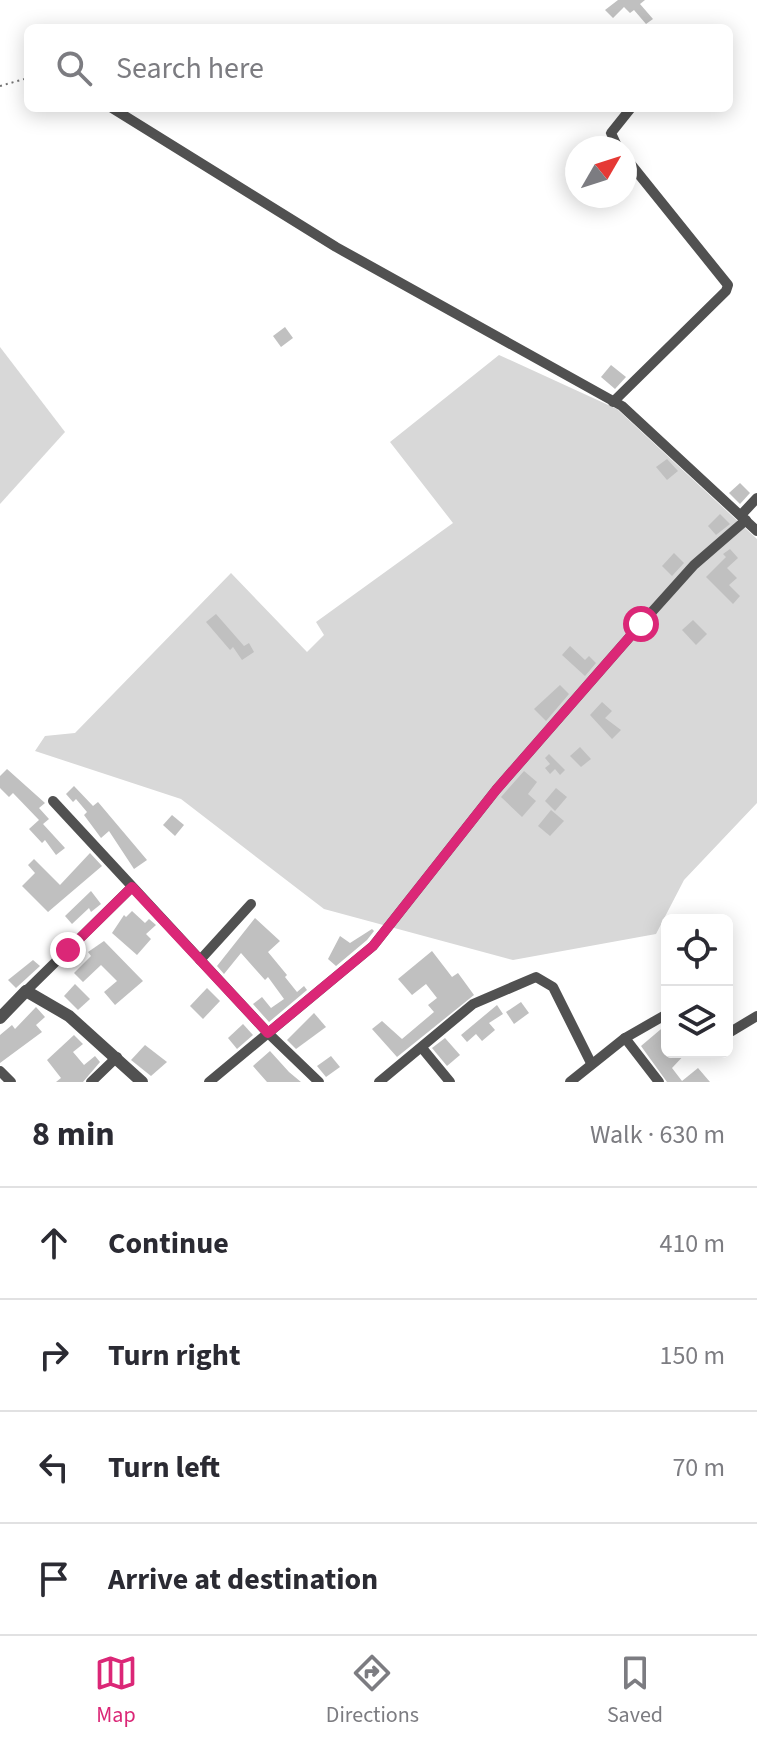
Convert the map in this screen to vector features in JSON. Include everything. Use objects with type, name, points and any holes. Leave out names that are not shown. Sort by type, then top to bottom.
[{"type":"street","points":[[118,112],[336,247],[613,402],[757,531]]},
{"type":"street","points":[[612,136],[611,133],[628,112]]},
{"type":"street","points":[[613,402],[726,291],[728,285],[637,172]]},
{"type":"street","points":[[209,1082],[373,946],[496,790],[694,565],[744,518],[757,498]]},
{"type":"street","points":[[53,801],[268,1033],[319,1082]]},
{"type":"street","points":[[0,1018],[132,887]]},
{"type":"street","points":[[200,960],[251,904]]},
{"type":"street","points":[[379,1082],[473,1004],[536,977],[553,987],[591,1063]]},
{"type":"street","points":[[26,991],[69,1016],[142,1082]]},
{"type":"street","points":[[733,1030],[757,1016]]},
{"type":"street","points":[[570,1082],[625,1038],[661,1017]]},
{"type":"street","points":[[625,1038],[659,1082]]},
{"type":"street","points":[[422,1048],[450,1082]]},
{"type":"street","points":[[91,1082],[117,1057]]},
{"type":"street","points":[[0,1071],[11,1082]]},
{"type":"path","points":[[0,86],[24,79]]},
{"type":"shaded area","points":[[0,347],[65,432],[0,504]]},
{"type":"shaded area","points":[[499,355],[617,409],[757,539],[757,803],[684,880],[666,914],[661,914],[661,924],[656,934],[513,960],[324,909],[181,799],[35,751],[45,736],[75,733],[231,573],[307,652],[324,635],[316,622],[453,523],[390,442]]},
{"type":"building","points":[[618,0],[645,0],[640,4],[653,19],[646,24],[634,10],[630,13],[624,7],[613,18],[605,10]]},
{"type":"building","points":[[285,327],[293,338],[281,347],[273,336]]},
{"type":"building","points":[[611,365],[626,377],[615,389],[601,377]]},
{"type":"building","points":[[667,459],[678,471],[667,480],[656,467]]},
{"type":"building","points":[[740,483],[750,493],[740,504],[729,493]]},
{"type":"building","points":[[720,514],[730,524],[716,535],[708,526]]},
{"type":"building","points":[[730,549],[738,558],[727,568],[737,578],[729,585],[740,596],[733,604],[706,577]]},
{"type":"building","points":[[674,553],[684,563],[672,576],[662,566]]},
{"type":"building","points":[[216,614],[244,646],[249,643],[254,652],[242,660],[233,647],[230,650],[206,622]]},
{"type":"building","points":[[693,620],[707,634],[696,645],[682,630]]},
{"type":"building","points":[[570,646],[585,660],[589,656],[596,663],[585,676],[562,655]]},
{"type":"building","points":[[560,685],[569,694],[546,721],[534,709]]},
{"type":"building","points":[[602,702],[612,711],[605,718],[621,730],[612,739],[590,715]]},
{"type":"building","points":[[580,747],[591,759],[581,767],[570,756]]},
{"type":"building","points":[[549,754],[565,770],[560,775],[555,769],[550,774],[545,768],[550,764],[545,758]]},
{"type":"building","points":[[7,769],[45,803],[39,808],[49,819],[43,824],[65,848],[56,855],[45,840],[42,843],[29,829],[39,820],[13,793],[9,797],[0,788],[0,776]]},
{"type":"building","points":[[524,771],[537,782],[528,794],[536,801],[522,817],[501,797]]},
{"type":"building","points":[[74,786],[93,806],[98,802],[147,860],[134,869],[109,831],[101,838],[84,815],[87,812],[76,799],[73,802],[66,794]]},
{"type":"building","points":[[556,788],[567,797],[555,811],[545,801]]},
{"type":"building","points":[[551,810],[564,821],[550,836],[538,826]]},
{"type":"building","points":[[172,815],[184,825],[175,836],[163,825]]},
{"type":"building","points":[[90,853],[102,866],[48,912],[22,886],[35,873],[28,865],[34,859],[60,885]]},
{"type":"building","points":[[91,891],[101,904],[91,912],[89,908],[72,924],[65,916]]},
{"type":"building","points":[[132,911],[145,923],[149,919],[156,925],[146,934],[151,939],[137,955],[112,933],[124,915],[126,917]]},
{"type":"building","points":[[255,918],[280,941],[268,952],[287,975],[285,977],[297,992],[304,986],[307,990],[269,1022],[253,1004],[262,997],[271,1008],[284,999],[268,977],[265,980],[241,953],[224,974],[217,966]]},
{"type":"building","points":[[372,929],[374,931],[367,940],[336,966],[328,959],[340,936],[350,943]]},
{"type":"building","points":[[104,941],[143,981],[115,1005],[104,992],[117,981],[101,965],[83,982],[74,973],[91,956],[88,952]]},
{"type":"building","points":[[432,951],[452,977],[458,973],[474,995],[397,1057],[372,1029],[382,1021],[402,1039],[434,1012],[428,1005],[437,998],[426,984],[412,995],[398,979]]},
{"type":"building","points":[[33,960],[40,966],[16,988],[8,980]]},
{"type":"building","points":[[75,984],[90,999],[78,1010],[64,996]]},
{"type":"building","points":[[207,988],[220,1001],[203,1019],[190,1006]]},
{"type":"building","points":[[521,1002],[529,1013],[514,1024],[506,1012]]},
{"type":"building","points":[[497,1005],[503,1014],[489,1023],[495,1030],[482,1041],[476,1034],[467,1042],[461,1035]]},
{"type":"building","points":[[36,1007],[45,1017],[36,1025],[42,1032],[0,1063],[0,1035],[12,1025],[15,1029]]},
{"type":"building","points":[[314,1013],[326,1027],[296,1049],[287,1040]]},
{"type":"building","points":[[243,1024],[253,1035],[237,1049],[228,1038]]},
{"type":"building","points":[[661,1029],[661,1058],[681,1058],[672,1068],[682,1081],[698,1068],[710,1082],[667,1082],[641,1046]]},
{"type":"building","points":[[74,1035],[83,1044],[73,1052],[84,1065],[95,1056],[100,1062],[83,1082],[56,1082],[61,1078],[47,1060]]},
{"type":"building","points":[[445,1038],[460,1055],[447,1066],[432,1048]]},
{"type":"building","points":[[145,1045],[167,1062],[151,1076],[131,1060]]},
{"type":"building","points":[[270,1051],[301,1082],[267,1082],[253,1066]]},
{"type":"building","points":[[331,1056],[340,1067],[326,1077],[317,1066]]},
{"type":"route","points":[[68,950],[132,887],[268,1033],[373,946],[496,790],[641,624]]}]
